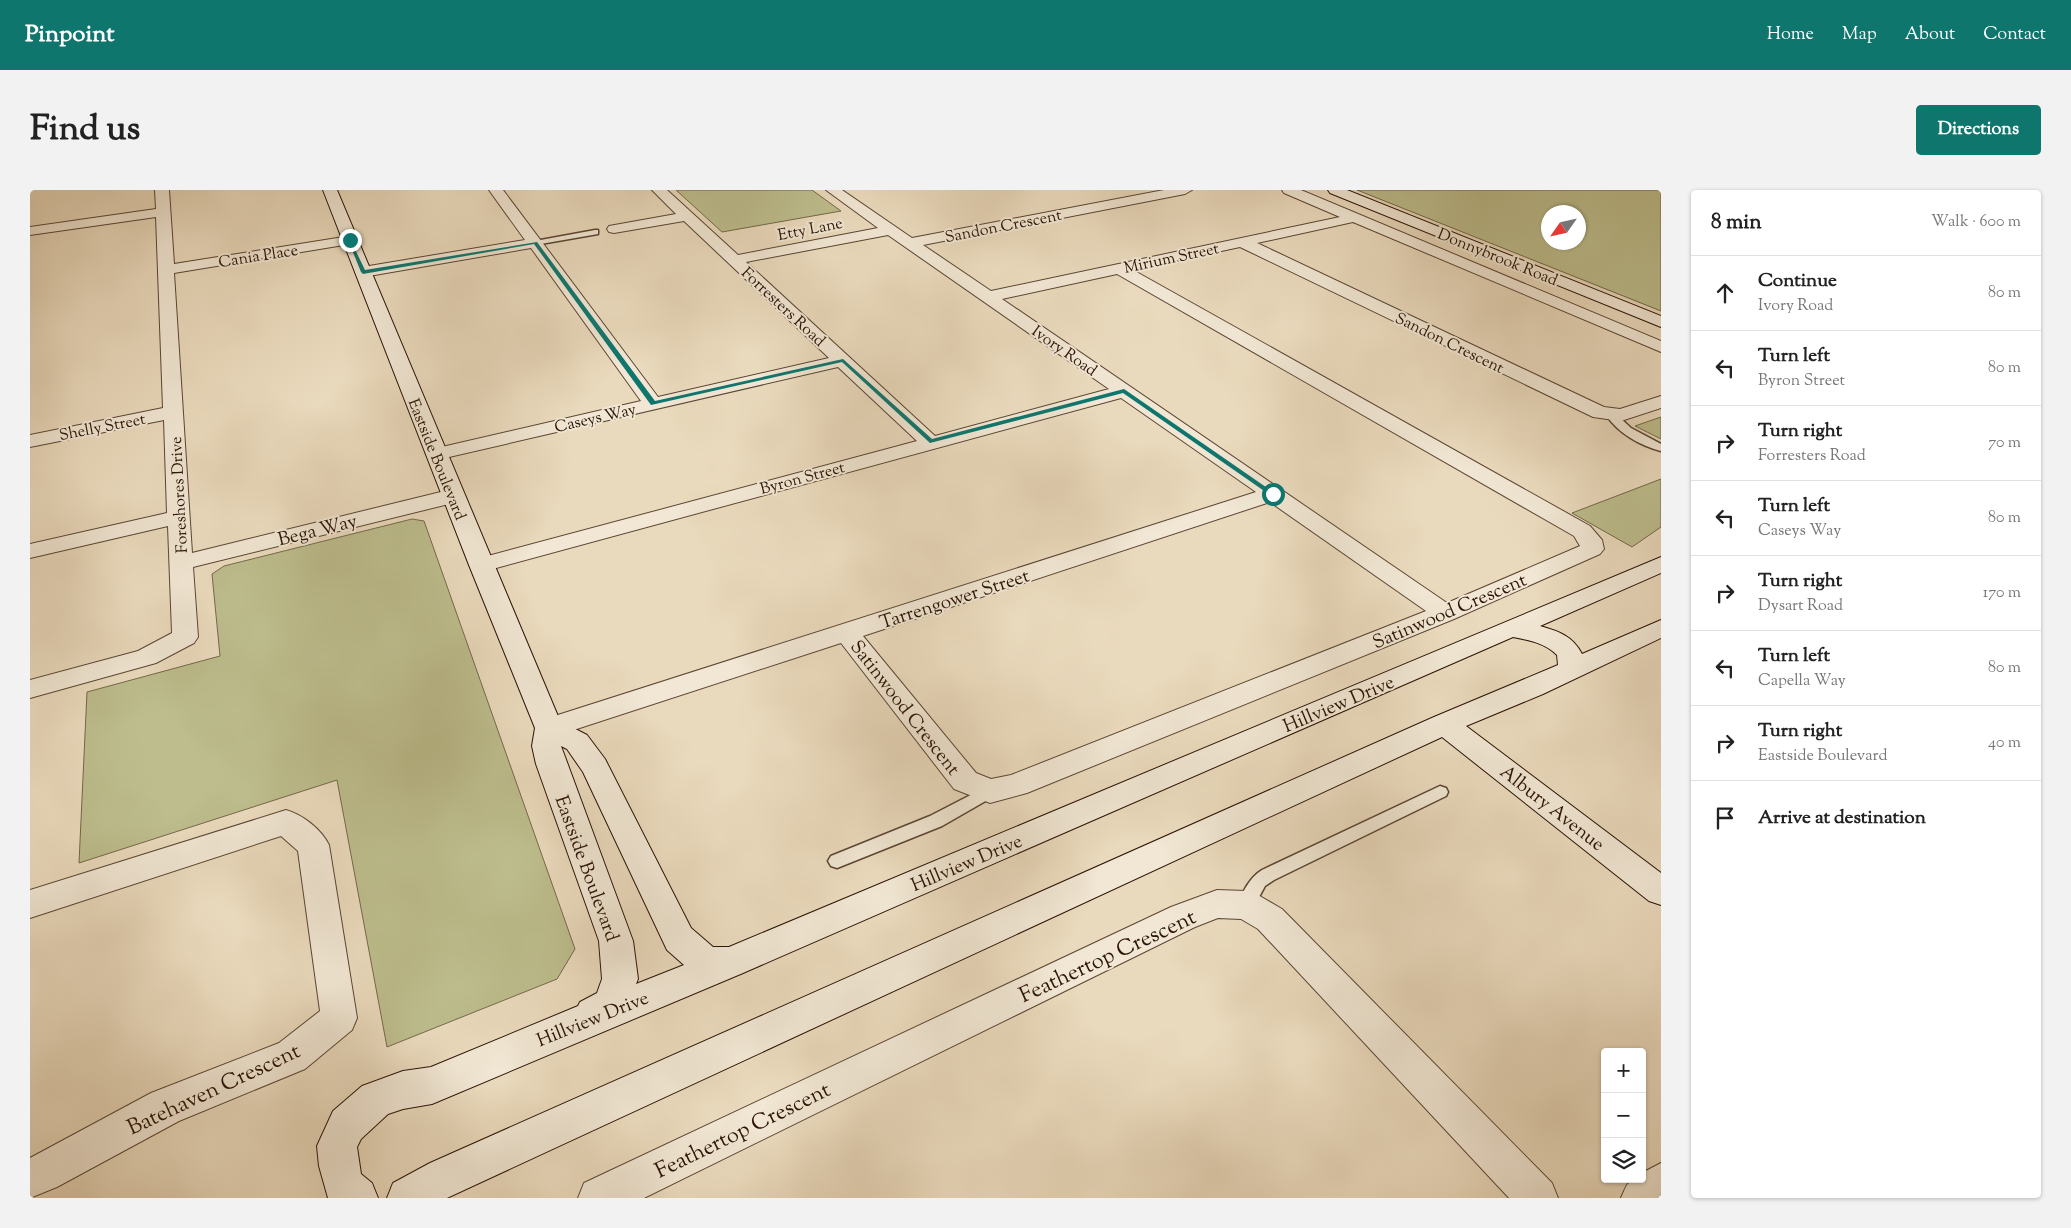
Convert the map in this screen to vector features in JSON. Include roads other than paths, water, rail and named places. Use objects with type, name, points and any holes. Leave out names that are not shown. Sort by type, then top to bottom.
[{"type":"street","name":"Foreshores Drive","points":[[30,688],[146,657],[185,637],[162,190]]},
{"type":"street","name":"Eastside Boulevard","points":[[330,190],[481,565],[549,728],[546,746],[551,764],[616,941],[620,979],[610,1004],[579,1023]]},
{"type":"street","points":[[496,190],[653,403]]},
{"type":"street","name":"Forresters Road","points":[[659,190],[930,442]]},
{"type":"street","name":"Ivory Road","points":[[837,190],[891,230],[1445,613]]},
{"type":"street","name":"Sandon Crescent","points":[[910,243],[1185,190]]},
{"type":"street","points":[[1289,190],[1661,347]]},
{"type":"street","name":"Donnybrook Road","points":[[1335,190],[1661,322]]},
{"type":"street","points":[[30,231],[163,212]]},
{"type":"street","points":[[614,229],[687,216]]},
{"type":"street","name":"Mirium Street","points":[[988,297],[1353,218]]},
{"type":"street","name":"Etty Lane","points":[[734,260],[891,230]]},
{"type":"street","name":"Cania Place","points":[[166,270],[350,240]]},
{"type":"street","name":"Sandon Crescent","points":[[1242,242],[1590,409],[1612,416]]},
{"type":"street","points":[[363,272],[536,243]]},
{"type":"street","name":"Satinwood Crescent","points":[[847,633],[965,781],[990,791],[1016,785],[1445,613],[1592,549],[1590,540],[1582,531],[1118,268]]},
{"type":"street","name":"Caseys Way","points":[[436,454],[843,360]]},
{"type":"street","name":"Byron Street","points":[[481,565],[1124,391]]},
{"type":"street","points":[[1612,416],[1626,414],[1661,402]]},
{"type":"street","name":"Shelly Street","points":[[30,441],[173,412]]},
{"type":"street","name":"Tarrengower Street","points":[[549,728],[1273,494]]},
{"type":"street","name":"Bega Way","points":[[181,563],[453,496]]},
{"type":"street","points":[[30,551],[179,517]]},
{"type":"street","name":"Hillview Drive","points":[[357,1198],[344,1186],[337,1146],[347,1125],[360,1111],[376,1100],[403,1090],[432,1085],[731,962],[1513,629],[1661,564]]},
{"type":"street","points":[[408,1198],[444,1176],[1453,720],[1533,687],[1661,628]]},
{"type":"street","points":[[1513,629],[1544,635],[1563,646],[1571,656],[1571,669]]},
{"type":"street","name":"Albury Avenue","points":[[1453,720],[1661,867]]},
{"type":"street","name":"Albury Avenue","points":[[1453,720],[1661,891]]},
{"type":"street","points":[[549,728],[577,742],[595,767],[680,939],[706,962],[731,962]]},
{"type":"street","name":"Batehaven Crescent","points":[[30,904],[286,822],[313,845],[340,1018],[292,1056],[165,1106],[30,1178]]},
{"type":"street","name":"Feathertop Crescent","points":[[599,1198],[1183,917],[1217,904],[1246,905],[1270,919],[1537,1198]]},
{"type":"street","points":[[1642,1198],[1661,1184]]},
{"type":"lane","points":[[536,243],[595,232]]},
{"type":"lane","points":[[1612,416],[1617,424],[1661,448]]},
{"type":"lane","points":[[838,861],[936,821],[990,791]]},
{"type":"lane","points":[[1246,905],[1259,881],[1268,875],[1440,792]]}]
